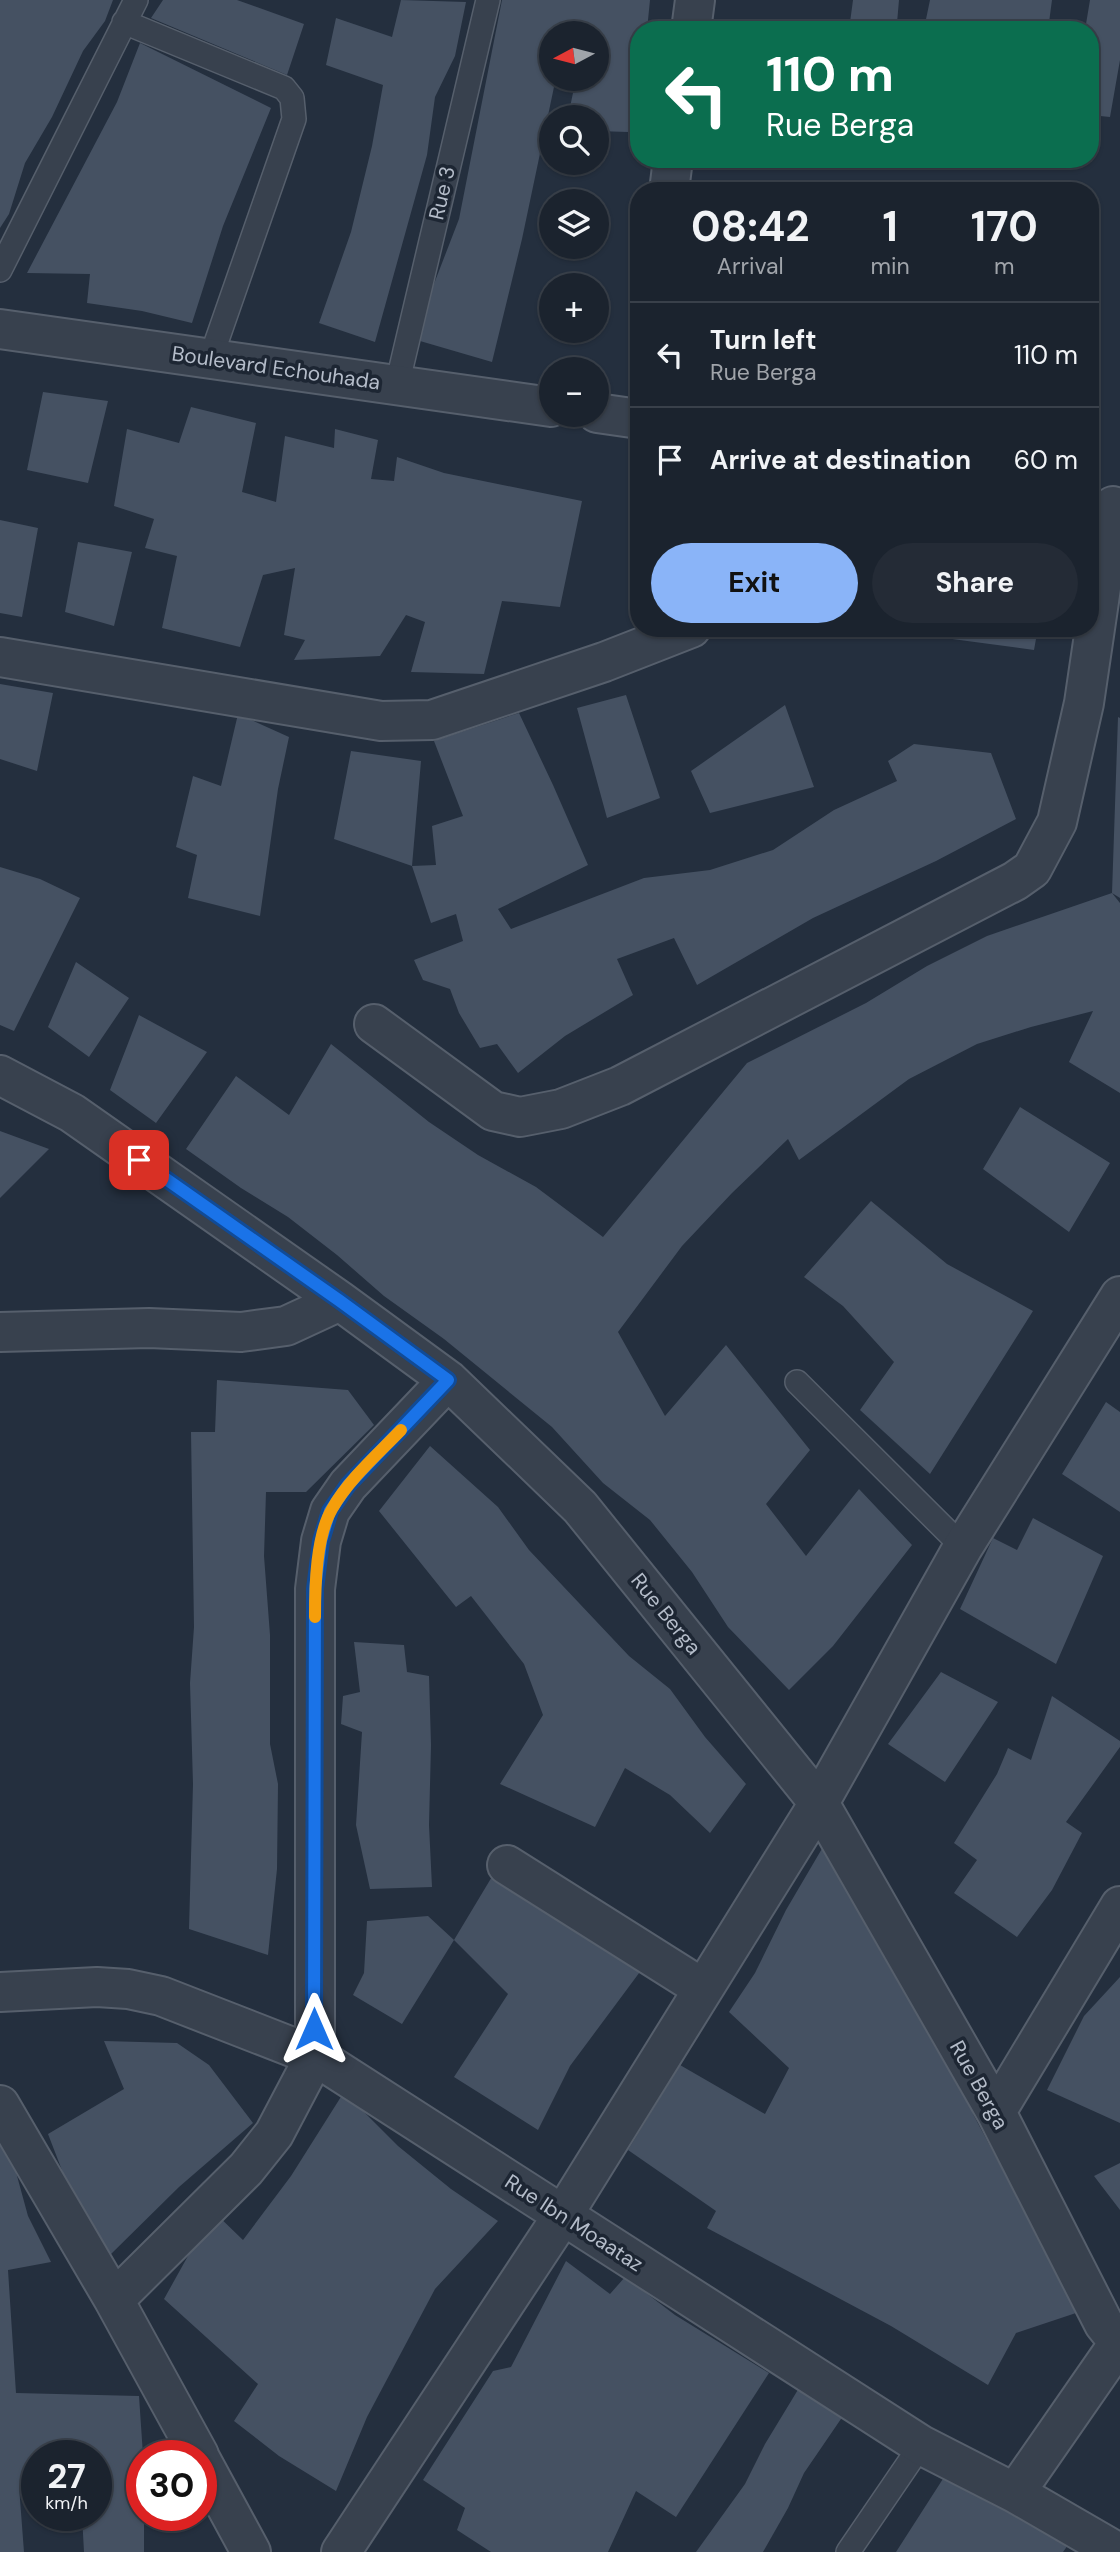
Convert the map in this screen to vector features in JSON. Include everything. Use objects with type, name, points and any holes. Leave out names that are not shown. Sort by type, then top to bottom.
[{"type":"street","points":[[692,21],[695,0]]},
{"type":"street","name":"Boulevard Echouhada","points":[[0,329],[539,405]]},
{"type":"street","points":[[609,415],[630,418]]},
{"type":"street","points":[[1099,576],[1108,505]]},
{"type":"street","points":[[0,657],[381,721],[432,720],[604,662],[668,637]]},
{"type":"street","points":[[374,1024],[493,1111],[520,1116],[561,1109],[620,1086],[1015,881],[1032,869],[1058,822],[1083,703],[1091,637]]},
{"type":"street","name":"Rue Berga","points":[[0,1075],[72,1113],[448,1380],[580,1507],[819,1803],[996,2112],[1091,2301],[1119,2344]]},
{"type":"street","points":[[341,2552],[563,2215],[819,1803],[963,1547],[1120,1296]]},
{"type":"street","points":[[0,1332],[149,1328],[241,1332],[286,1326],[340,1301]]},
{"type":"street","points":[[114,2300],[246,2169],[274,2134],[314,2056],[315,1589],[321,1541],[330,1511],[348,1485],[448,1380]]},
{"type":"street","points":[[507,1865],[702,1988]]},
{"type":"street","points":[[996,2112],[1120,1906]]},
{"type":"street","name":"Rue Ibn Moaataz","points":[[0,1992],[97,1987],[128,1989],[161,1996],[314,2056],[921,2445],[1015,2493],[1117,2552]]},
{"type":"street","points":[[0,2105],[114,2300],[191,2440]]},
{"type":"street","points":[[1015,2493],[1119,2344]]},
{"type":"street","points":[[217,2489],[251,2552]]},
{"type":"lane","points":[[0,270],[135,0]]},
{"type":"lane","name":"Rue 3","points":[[397,385],[488,0]]},
{"type":"lane","points":[[124,22],[284,88],[292,98],[295,109],[294,120],[210,360]]},
{"type":"lane","points":[[797,1382],[963,1547]]},
{"type":"lane","points":[[848,2552],[921,2445]]},
{"type":"building","points":[[0,0],[113,0],[105,21],[83,51],[52,117],[25,163],[9,214],[0,228]]},
{"type":"building","points":[[163,0],[237,0],[304,24],[287,75],[151,18]]},
{"type":"building","points":[[401,0],[466,2],[455,56],[435,97],[427,155],[375,342],[319,323],[351,232],[372,146],[383,85],[326,65],[336,18],[392,37]]},
{"type":"building","points":[[502,0],[650,0],[648,21],[630,21],[628,132],[609,131],[609,105],[570,105],[573,91],[609,91],[609,21],[539,21],[539,91],[553,91],[550,105],[539,105],[539,158],[492,362],[420,341],[432,289],[459,219]]},
{"type":"building","points":[[853,0],[899,0],[897,21],[850,21]]},
{"type":"building","points":[[930,0],[1052,0],[1049,21],[926,21]]},
{"type":"building","points":[[1090,0],[1120,0],[1120,60],[1110,117],[1099,116],[1099,21],[1086,21]]},
{"type":"building","points":[[140,43],[271,108],[223,226],[192,323],[142,311],[87,303],[90,274],[27,273],[117,102]]},
{"type":"building","points":[[43,392],[108,401],[88,483],[27,470]]},
{"type":"building","points":[[191,407],[256,423],[242,492],[276,502],[285,436],[334,448],[335,429],[378,440],[371,479],[394,481],[397,457],[444,473],[582,501],[560,607],[502,601],[484,674],[411,672],[425,622],[406,615],[380,656],[294,660],[305,640],[284,635],[295,568],[263,575],[240,647],[162,628],[177,556],[145,548],[154,519],[114,506],[127,429],[179,443]]},
{"type":"building","points":[[0,520],[38,528],[22,617],[0,613]]},
{"type":"building","points":[[78,542],[132,552],[114,626],[65,612]]},
{"type":"building","points":[[937,637],[1036,637],[1034,650]]},
{"type":"building","points":[[0,684],[53,693],[37,771],[0,759]]},
{"type":"building","points":[[626,695],[660,798],[607,818],[577,708]]},
{"type":"building","points":[[785,705],[814,787],[710,813],[691,771]]},
{"type":"building","points":[[519,713],[588,865],[498,909],[511,929],[644,878],[710,870],[773,850],[834,810],[897,781],[888,761],[914,744],[991,753],[1016,819],[936,861],[813,918],[697,985],[674,938],[617,959],[633,995],[565,1036],[518,1073],[497,1044],[480,1048],[459,1013],[450,989],[423,980],[414,960],[463,941],[456,914],[431,923],[412,866],[436,865],[432,826],[463,816],[434,741]]},
{"type":"building","points":[[238,714],[289,737],[278,789],[260,916],[188,898],[197,855],[176,847],[193,776],[221,786]]},
{"type":"building","points":[[1118,717],[1120,718],[1120,898],[1112,893]]},
{"type":"building","points":[[351,751],[421,761],[412,866],[334,839]]},
{"type":"building","points":[[0,867],[40,879],[80,898],[14,1031],[0,1025]]},
{"type":"building","points":[[1112,893],[1120,903],[1120,1093],[1069,1062],[1093,1011],[977,1044],[909,1079],[799,1160],[788,1139],[682,1246],[618,1332],[665,1416],[726,1345],[810,1450],[766,1504],[806,1556],[859,1489],[912,1545],[833,1646],[789,1690],[728,1627],[692,1572],[650,1520],[603,1483],[552,1427],[288,1217],[186,1149],[236,1076],[289,1115],[331,1044],[429,1122],[478,1155],[536,1187],[603,1237],[747,1063],[866,1003],[927,966],[987,936]]},
{"type":"building","points":[[76,962],[129,998],[89,1057],[48,1027]]},
{"type":"building","points":[[139,1015],[207,1052],[156,1123],[110,1090]]},
{"type":"building","points":[[1020,1107],[1110,1163],[1069,1232],[983,1169]]},
{"type":"building","points":[[0,1131],[49,1149],[0,1198]]},
{"type":"building","points":[[871,1201],[947,1264],[1033,1311],[930,1474],[860,1410],[894,1362],[843,1306],[804,1277]]},
{"type":"building","points":[[217,1380],[348,1390],[374,1425],[306,1492],[266,1492],[264,1556],[270,1635],[270,1744],[278,1784],[277,1869],[268,1955],[189,1929],[193,1784],[190,1683],[194,1627],[191,1432],[215,1432]]},
{"type":"building","points":[[1106,1402],[1120,1412],[1120,1512],[1062,1474]]},
{"type":"building","points":[[430,1446],[498,1507],[529,1550],[629,1656],[670,1689],[705,1737],[746,1784],[710,1833],[670,1795],[625,1768],[595,1827],[500,1784],[543,1715],[524,1664],[471,1596],[456,1607],[379,1511]]},
{"type":"building","points":[[1033,1518],[1103,1556],[1056,1664],[960,1609],[993,1538],[1017,1550]]},
{"type":"building","points":[[354,1642],[404,1645],[407,1672],[429,1676],[429,1825],[432,1887],[370,1889],[356,1825],[362,1732],[341,1724],[343,1696],[360,1692]]},
{"type":"building","points":[[941,1672],[998,1702],[945,1782],[888,1744]]},
{"type":"building","points":[[1052,1696],[1120,1741],[1120,1747],[1066,1822],[1082,1833],[1052,1890],[1017,1937],[954,1893],[977,1860],[954,1843],[997,1774],[1008,1748],[1031,1760]]},
{"type":"building","points":[[830,1835],[951,2058],[974,2116],[998,2161],[1026,2201],[1082,2311],[1016,2333],[988,2385],[891,2326],[707,2228],[716,2211],[628,2150],[680,2065],[765,2114],[789,2068],[729,2012],[755,1973],[786,1910]]},
{"type":"building","points":[[499,1865],[651,1957],[570,2066],[538,2130],[454,2077],[508,1994],[454,1940]]},
{"type":"building","points":[[428,1916],[454,1940],[402,2024],[353,1995],[364,1973],[367,1921]]},
{"type":"building","points":[[1120,1977],[1120,2123],[1047,2090],[1084,2016]]},
{"type":"building","points":[[104,2041],[177,2043],[209,2065],[253,2123],[179,2187],[109,2256],[70,2191],[48,2134],[124,2089]]},
{"type":"building","points":[[344,2092],[398,2146],[451,2189],[498,2221],[435,2289],[367,2417],[336,2491],[279,2456],[234,2421],[258,2384],[164,2299],[213,2211],[243,2240],[291,2176]]},
{"type":"building","points":[[0,2127],[8,2143],[28,2216],[51,2262],[8,2270],[16,2393],[139,2396],[142,2440],[126,2440],[126,2531],[144,2531],[144,2552],[84,2552],[83,2531],[112,2531],[112,2440],[21,2440],[19,2486],[24,2552],[0,2552]]},
{"type":"building","points":[[1120,2163],[1120,2210],[1094,2176]]},
{"type":"building","points":[[566,2261],[610,2294],[625,2277],[675,2315],[769,2373],[676,2517],[636,2491],[608,2552],[491,2552],[457,2530],[465,2508],[423,2480],[493,2371],[511,2367]]},
{"type":"building","points":[[799,2388],[843,2416],[804,2473],[763,2552],[696,2552],[745,2484],[765,2444]]},
{"type":"building","points":[[948,2471],[1068,2545],[1063,2552],[896,2552]]},
{"type":"slow traffic","points":[[315,1617],[315,1589],[321,1541],[330,1511],[348,1485],[401,1430]]},
{"type":"route","points":[[139,1160],[448,1380],[348,1485],[330,1511],[321,1541],[315,1589],[314,2029]]}]
